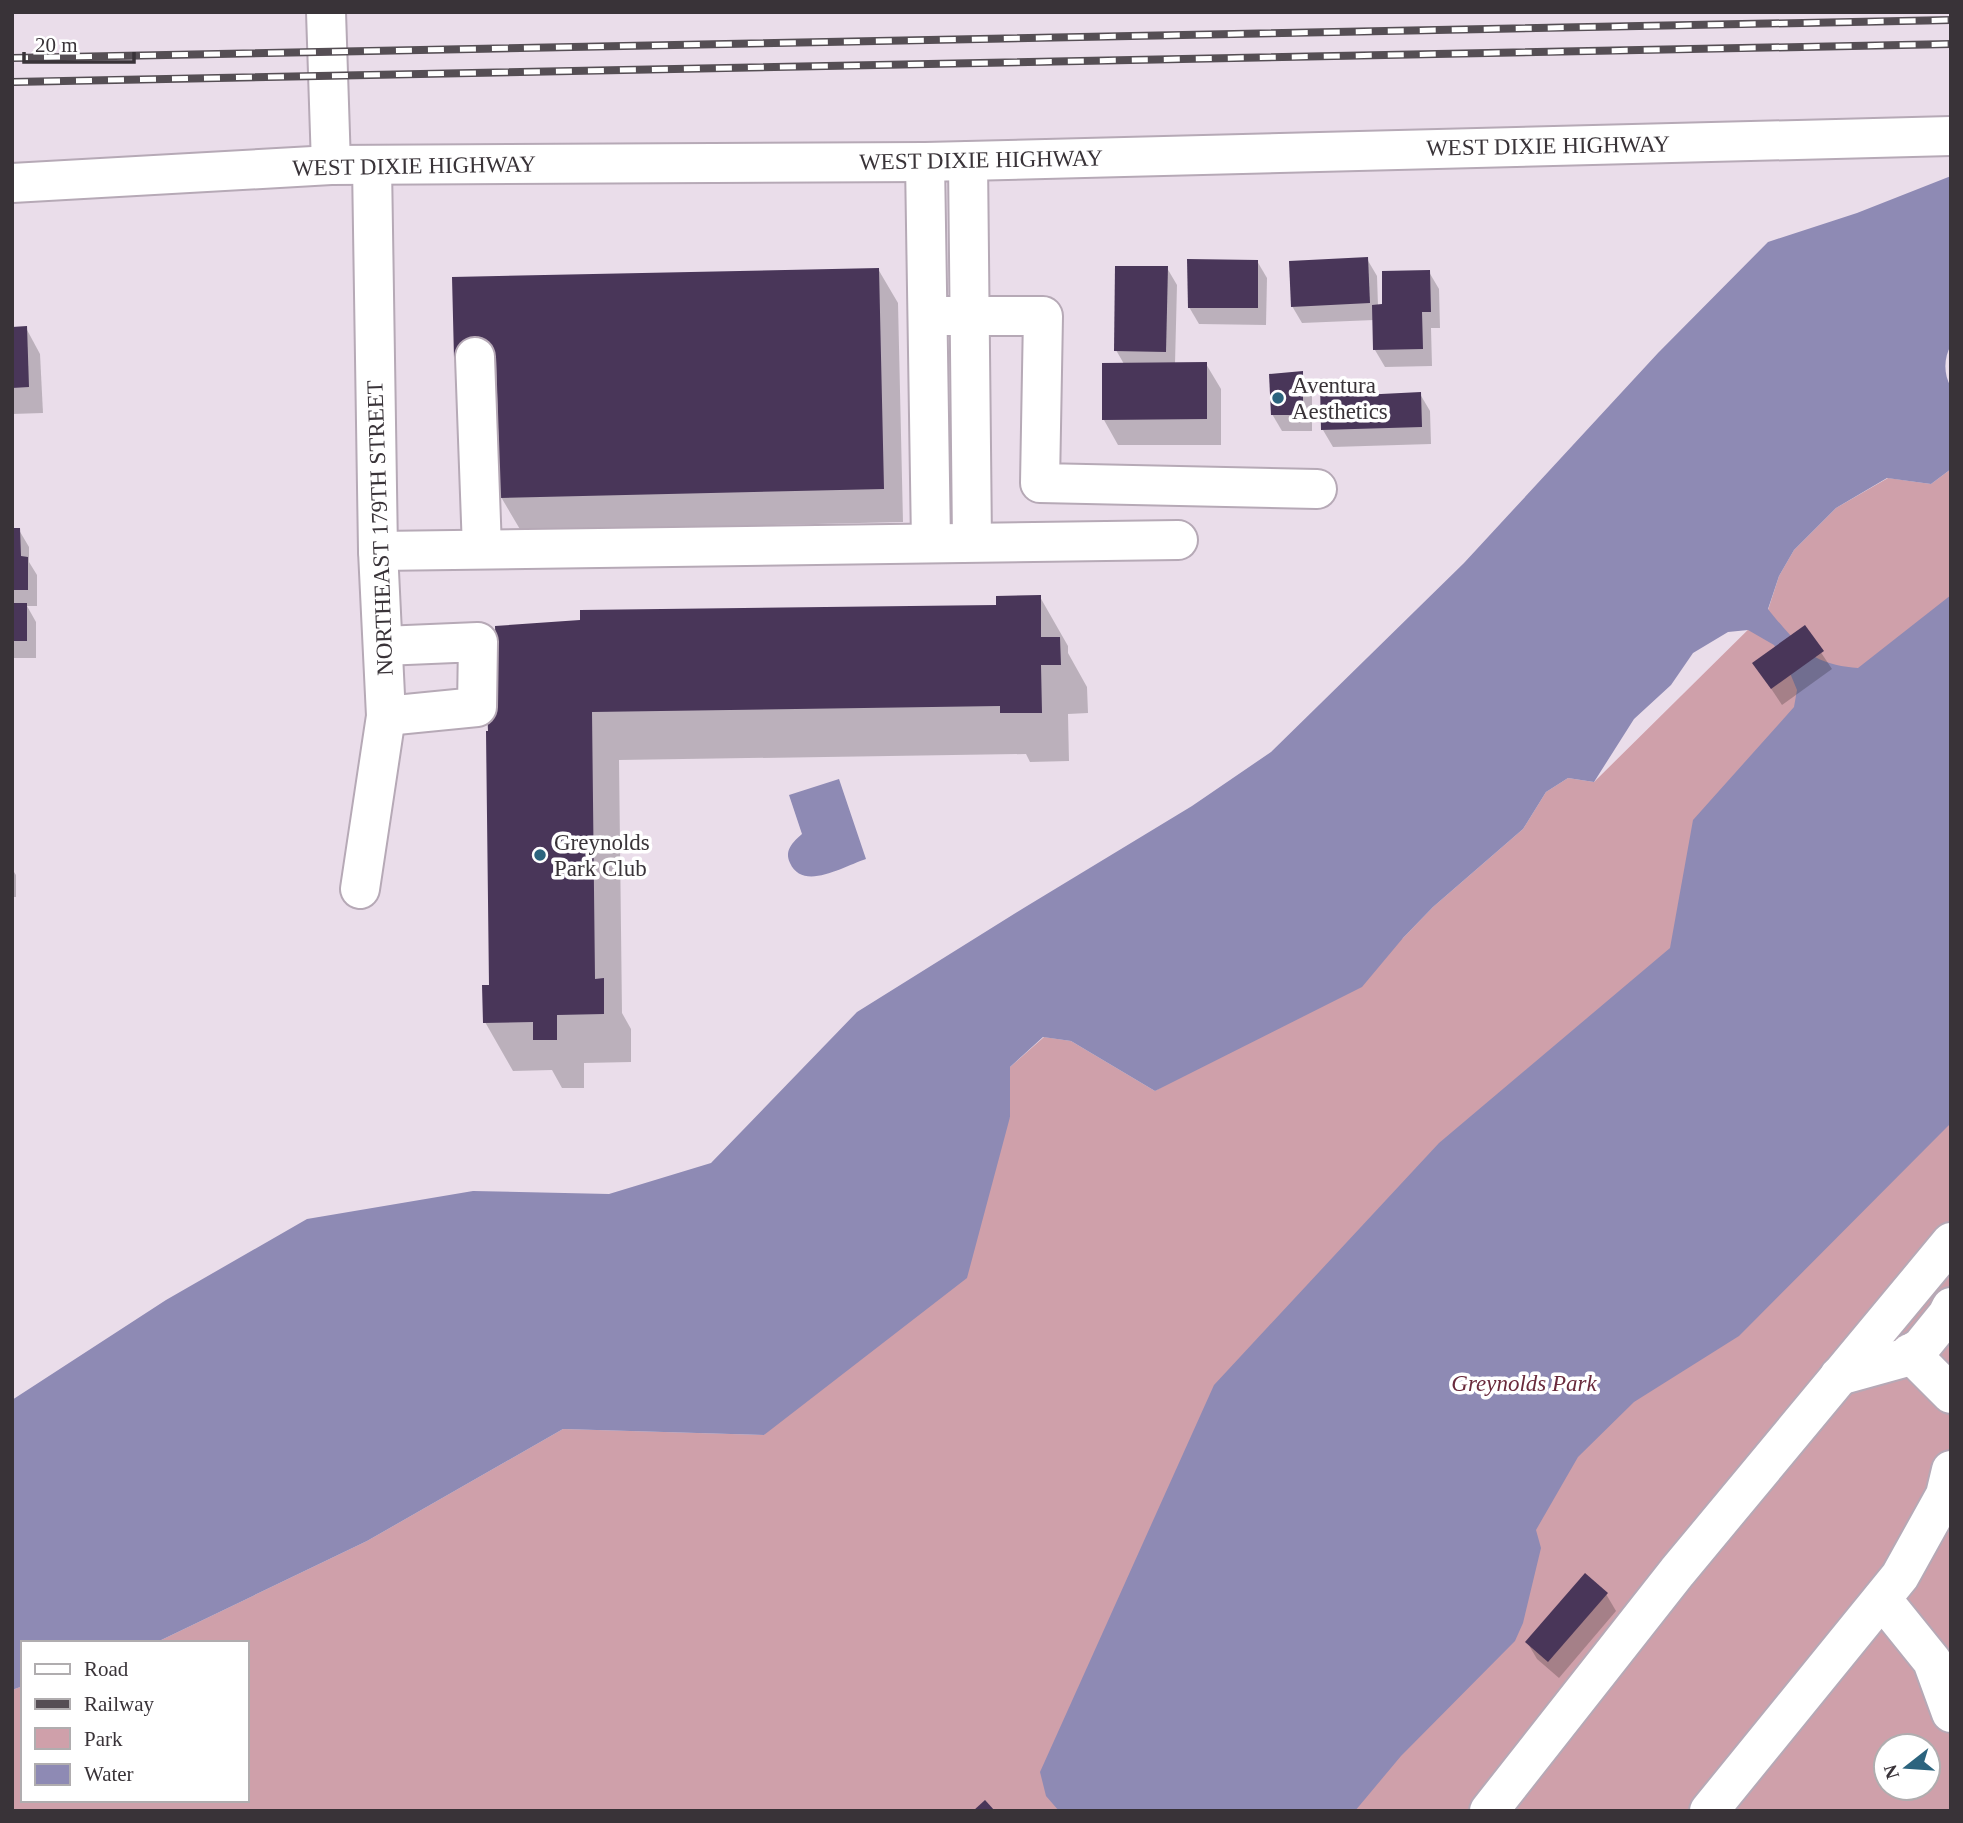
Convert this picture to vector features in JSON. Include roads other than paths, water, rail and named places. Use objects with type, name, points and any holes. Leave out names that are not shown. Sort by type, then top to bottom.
[{"type":"street","points":[[326,12],[331,165]]},
{"type":"street","name":"WEST DIXIE HIGHWAY","points":[[12,183],[331,165],[925,162],[1951,136]]},
{"type":"street","points":[[968,161],[972,542]]},
{"type":"street","points":[[925,162],[931,542]]},
{"type":"street","name":"NORTHEAST 179TH STREET","points":[[360,889],[386,716],[378,551],[372,165]]},
{"type":"street","points":[[928,316],[1043,316],[1040,483],[1317,489]]},
{"type":"street","points":[[475,357],[482,549]]},
{"type":"street","points":[[928,401],[971,400]]},
{"type":"street","points":[[378,551],[1178,540]]},
{"type":"street","points":[[383,646],[478,642],[477,707],[386,716]]},
{"type":"street","points":[[1489,1811],[1677,1572],[1951,1241]]},
{"type":"street","points":[[1839,1376],[1904,1358],[1921,1347],[1951,1307]]},
{"type":"street","points":[[1910,1353],[1951,1394]]},
{"type":"street","points":[[1709,1811],[1900,1576],[1945,1495],[1951,1470]]},
{"type":"street","points":[[1882,1599],[1932,1661],[1951,1713]]},
{"type":"water","points":[[1951,176],[1951,345],[1945,366],[1951,387],[1951,469],[1931,484],[1887,478],[1836,508],[1794,550],[1779,576],[1768,609],[1810,654],[1830,663],[1858,668],[1951,595],[1951,1123],[1739,1336],[1634,1402],[1578,1457],[1536,1530],[1541,1548],[1523,1623],[1515,1641],[1401,1756],[1355,1811],[1059,1811],[1046,1796],[1040,1772],[1214,1385],[1439,1143],[1670,948],[1693,820],[1794,707],[1797,690],[1774,645],[1748,630],[1728,632],[1693,653],[1671,685],[1634,719],[1594,782],[1568,778],[1546,792],[1523,829],[1433,907],[1362,987],[1155,1091],[1071,1041],[1043,1037],[1010,1067],[1010,1117],[967,1278],[764,1435],[563,1429],[367,1541],[159,1641],[21,1641],[21,1687],[12,1690],[12,1400],[166,1300],[307,1219],[473,1191],[609,1194],[711,1163],[857,1012],[1192,806],[1271,752],[1464,563],[1658,353],[1768,242],[1857,213]]},
{"type":"water","points":[[839,779],[866,859],[836,871],[804,876],[796,871],[788,858],[790,847],[802,834],[789,795]]},
{"type":"railway","points":[[12,58],[1951,20]]},
{"type":"railway","points":[[12,82],[1951,44]]},
{"type":"place","name":"Aventura Aesthetics","points":[[1278,398]]},
{"type":"place","name":"Greynolds Park Club","points":[[540,855]]},
{"type":"park label","name":"Greynolds Park","points":[[1524,1383]]}]
